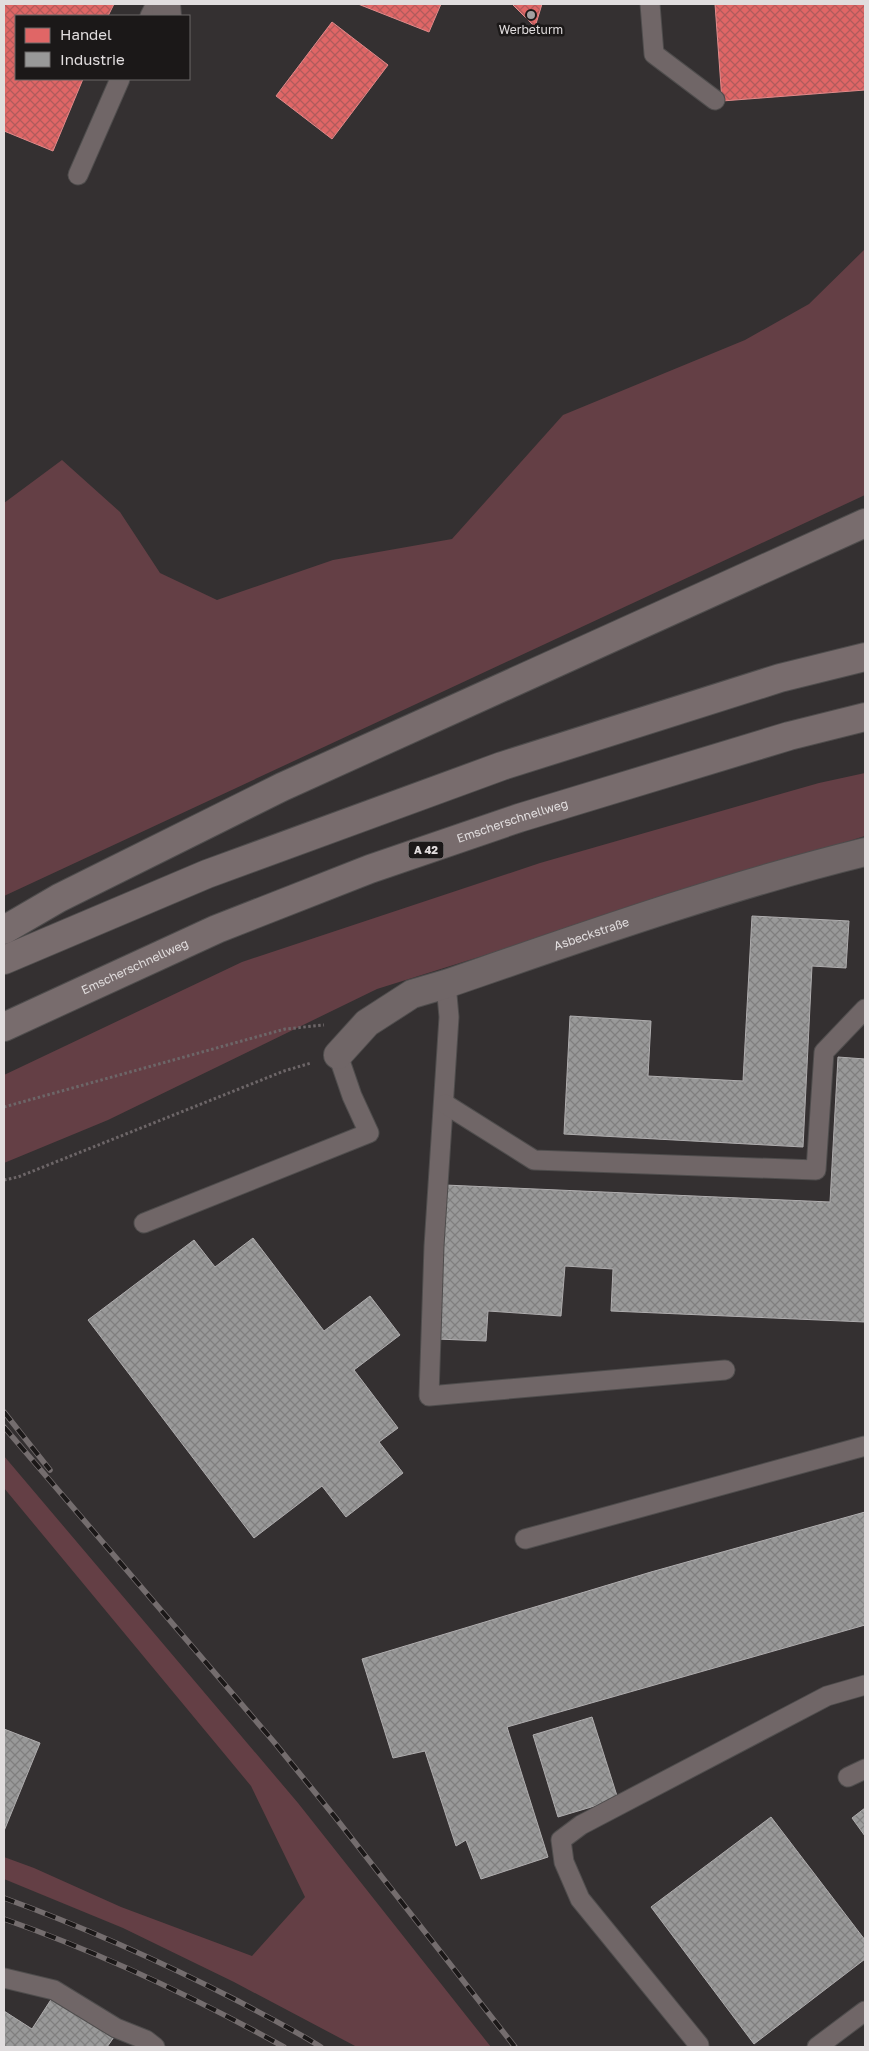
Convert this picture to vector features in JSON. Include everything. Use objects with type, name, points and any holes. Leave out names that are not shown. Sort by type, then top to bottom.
[{"type":"highway","points":[[4,930],[59,898],[282,787],[865,522]]},
{"type":"highway","points":[[4,960],[208,874],[492,770],[780,678],[865,657]]},
{"type":"highway","name":"Emscherschnellweg","points":[[4,1027],[217,930],[370,869],[529,815],[789,736],[865,717]]},
{"type":"street","name":"Asbeckstraße","points":[[338,1055],[367,1023],[412,994],[707,895],[806,866],[865,852]]},
{"type":"lane","points":[[650,4],[654,54],[715,100]]},
{"type":"lane","points":[[78,174],[120,80]]},
{"type":"lane","points":[[446,984],[449,1017],[445,1104],[434,1246],[429,1396],[725,1370]]},
{"type":"lane","points":[[445,1104],[534,1160],[816,1170],[824,1052],[865,1009]]},
{"type":"lane","points":[[144,1223],[369,1133],[352,1096],[338,1055]]},
{"type":"lane","points":[[525,1539],[865,1446]]},
{"type":"lane","points":[[699,2045],[580,1899],[564,1862],[561,1840],[581,1825],[827,1696],[865,1685]]},
{"type":"lane","points":[[848,1777],[865,1769]]},
{"type":"lane","points":[[4,1978],[54,1990],[116,2028],[146,2040],[155,2047]]},
{"type":"lane","points":[[818,2047],[865,2011]]},
{"type":"path","points":[[4,1107],[285,1029],[315,1025],[367,1023]]},
{"type":"path","points":[[4,1180],[18,1177],[284,1071],[338,1055]]},
{"type":"shaded area","points":[[865,249],[865,495],[4,896],[4,503],[62,460],[120,512],[160,573],[217,600],[333,560],[452,539],[563,415],[745,340],[809,304]]},
{"type":"shaded area","points":[[865,773],[865,836],[377,989],[108,1120],[4,1163],[4,1075],[242,962],[540,863],[819,783]]},
{"type":"shaded area","points":[[4,1456],[298,1803],[491,2047],[357,2047],[234,1982],[123,1928],[4,1879],[4,1857],[34,1868],[121,1907],[252,1956],[305,1897],[251,1786],[4,1488]]},
{"type":"building: Handel","points":[[4,4],[114,4],[108,15],[15,15],[15,80],[83,80],[53,151],[4,131]]},
{"type":"building: Handel","points":[[358,4],[441,4],[429,32]]},
{"type":"building: Handel","name":"Werbeturm","points":[[512,4],[542,4],[535,27]]},
{"type":"building: Handel","points":[[715,4],[865,4],[865,90],[722,101]]},
{"type":"building: Handel","points":[[332,22],[388,65],[332,139],[276,96]]},
{"type":"building: Industrie","points":[[752,916],[849,921],[846,968],[812,966],[803,1147],[564,1134],[570,1016],[651,1021],[648,1076],[743,1081]]},
{"type":"building: Industrie","points":[[838,1057],[865,1059],[865,1322],[611,1311],[613,1269],[565,1266],[561,1316],[488,1311],[486,1341],[437,1339],[445,1185],[830,1202]]},
{"type":"building: Industrie","points":[[253,1238],[324,1331],[370,1296],[400,1335],[354,1370],[398,1428],[379,1442],[403,1473],[346,1517],[322,1486],[254,1538],[88,1320],[194,1240],[215,1267]]},
{"type":"building: Industrie","points":[[865,1512],[865,1625],[507,1727],[548,1857],[481,1879],[466,1840],[456,1846],[425,1751],[393,1758],[362,1659],[651,1572]]},
{"type":"building: Industrie","points":[[592,1717],[618,1799],[558,1817],[533,1735]]},
{"type":"building: Industrie","points":[[4,1729],[40,1743],[4,1831]]},
{"type":"building: Industrie","points":[[865,1808],[865,1836],[852,1818]]},
{"type":"building: Industrie","points":[[771,1817],[865,1940],[865,1959],[754,2044],[651,1907]]},
{"type":"building: Industrie","points":[[52,1998],[114,2037],[107,2047],[4,2047],[4,2011],[32,2029]]},
{"type":"railway","points":[[4,1412],[50,1470]]},
{"type":"railway","points":[[4,1427],[274,1742],[515,2047]]},
{"type":"railway","points":[[4,1898],[93,1933],[181,1973],[238,2001],[321,2047]]},
{"type":"railway","points":[[4,1919],[76,1946],[147,1977],[284,2047]]},
{"type":"place","name":"Werbeturm","points":[[531,15]]}]
